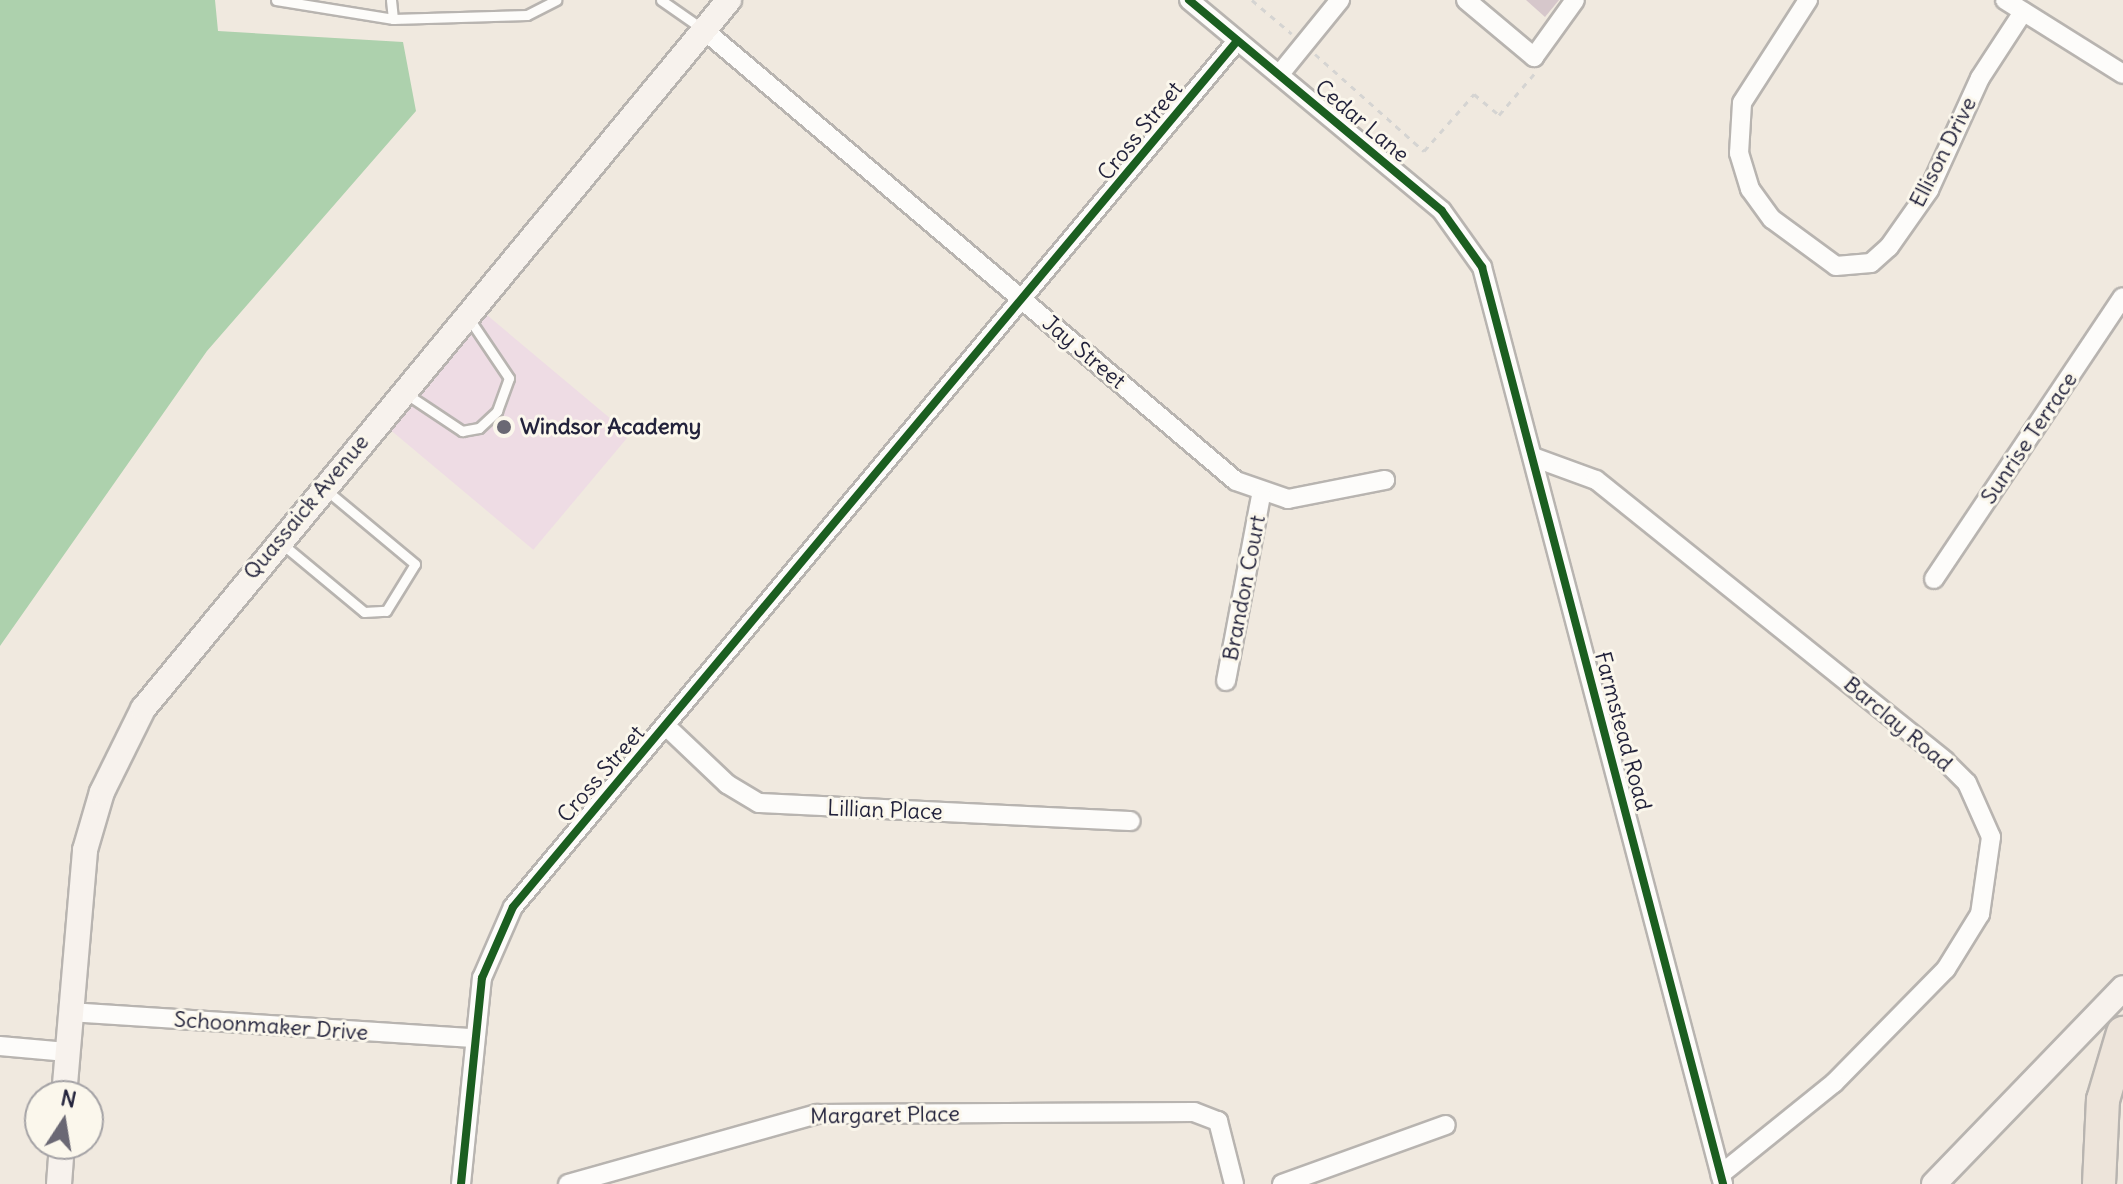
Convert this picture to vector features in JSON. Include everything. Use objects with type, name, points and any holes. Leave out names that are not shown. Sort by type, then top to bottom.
[{"type":"highway","points":[[2099,1184],[2103,1100],[2123,1033]]},
{"type":"main road","name":"Quassaick Avenue","points":[[65,1080],[85,850],[120,749],[182,656],[729,0]]},
{"type":"main road","points":[[1934,1184],[2123,988]]},
{"type":"main road","points":[[59,1184],[61,1160]]},
{"type":"street","name":"Cedar Lane","points":[[1189,0],[1442,211],[1467,241],[1488,287]]},
{"type":"street","points":[[1279,75],[1340,0]]},
{"type":"street","points":[[1466,0],[1536,64],[1575,0]]},
{"type":"street","name":"Ellison Drive","points":[[1808,0],[1742,103],[1739,153],[1750,189],[1772,219],[1836,266],[1871,263],[1889,247],[1929,190],[1980,78],[2023,12]]},
{"type":"street","points":[[2005,0],[2123,74]]},
{"type":"street","name":"Jay Street","points":[[704,30],[1024,302],[1261,495]]},
{"type":"street","name":"Cross Street","points":[[461,1184],[473,1038],[488,955],[513,907],[1024,302],[1237,41]]},
{"type":"street","name":"Farmstead Road","points":[[1488,287],[1722,1179]]},
{"type":"street","name":"Sunrise Terrace","points":[[1934,579],[2123,297]]},
{"type":"street","name":"Barclay Road","points":[[1533,457],[1596,480],[1945,761],[1967,783],[1991,837],[1980,914],[1946,969],[1834,1083],[1722,1179]]},
{"type":"street","points":[[1261,495],[1288,499],[1385,480]]},
{"type":"street","name":"Brandon Court","points":[[1226,681],[1261,495]]},
{"type":"street","name":"Lillian Place","points":[[667,727],[727,784],[759,803],[1131,821]]},
{"type":"street","name":"Schoonmaker Drive","points":[[69,1012],[473,1038]]},
{"type":"street","points":[[0,1046],[67,1052]]},
{"type":"street","name":"Margaret Place","points":[[568,1184],[817,1114],[1211,1115],[1223,1129],[1234,1184]]},
{"type":"street","points":[[1282,1184],[1446,1125]]},
{"type":"lane","points":[[276,0],[393,19],[527,15],[556,0]]},
{"type":"lane","points":[[391,0],[393,19]]},
{"type":"lane","points":[[661,0],[704,30]]},
{"type":"lane","points":[[403,391],[462,431],[479,428],[497,411],[509,378],[466,315]]},
{"type":"lane","points":[[278,540],[364,612],[386,611],[415,564],[323,487]]},
{"type":"path","points":[[1252,0],[1424,151],[1474,94],[1499,115],[1536,64]]},
{"type":"shaded area","name":"Windsor Academy","points":[[475,305],[630,435],[533,550],[379,420]]},
{"type":"green space","points":[[0,0],[215,0],[218,31],[403,42],[416,111],[207,351],[0,646]]},
{"type":"building","points":[[1526,0],[1559,0],[1545,17]]},
{"type":"cycle path","points":[[1189,0],[1442,211],[1482,267],[1723,1184]]},
{"type":"cycle path","points":[[461,1184],[482,978],[513,907],[1237,41]]},
{"type":"place","name":"Windsor Academy","points":[[504,427]]}]
